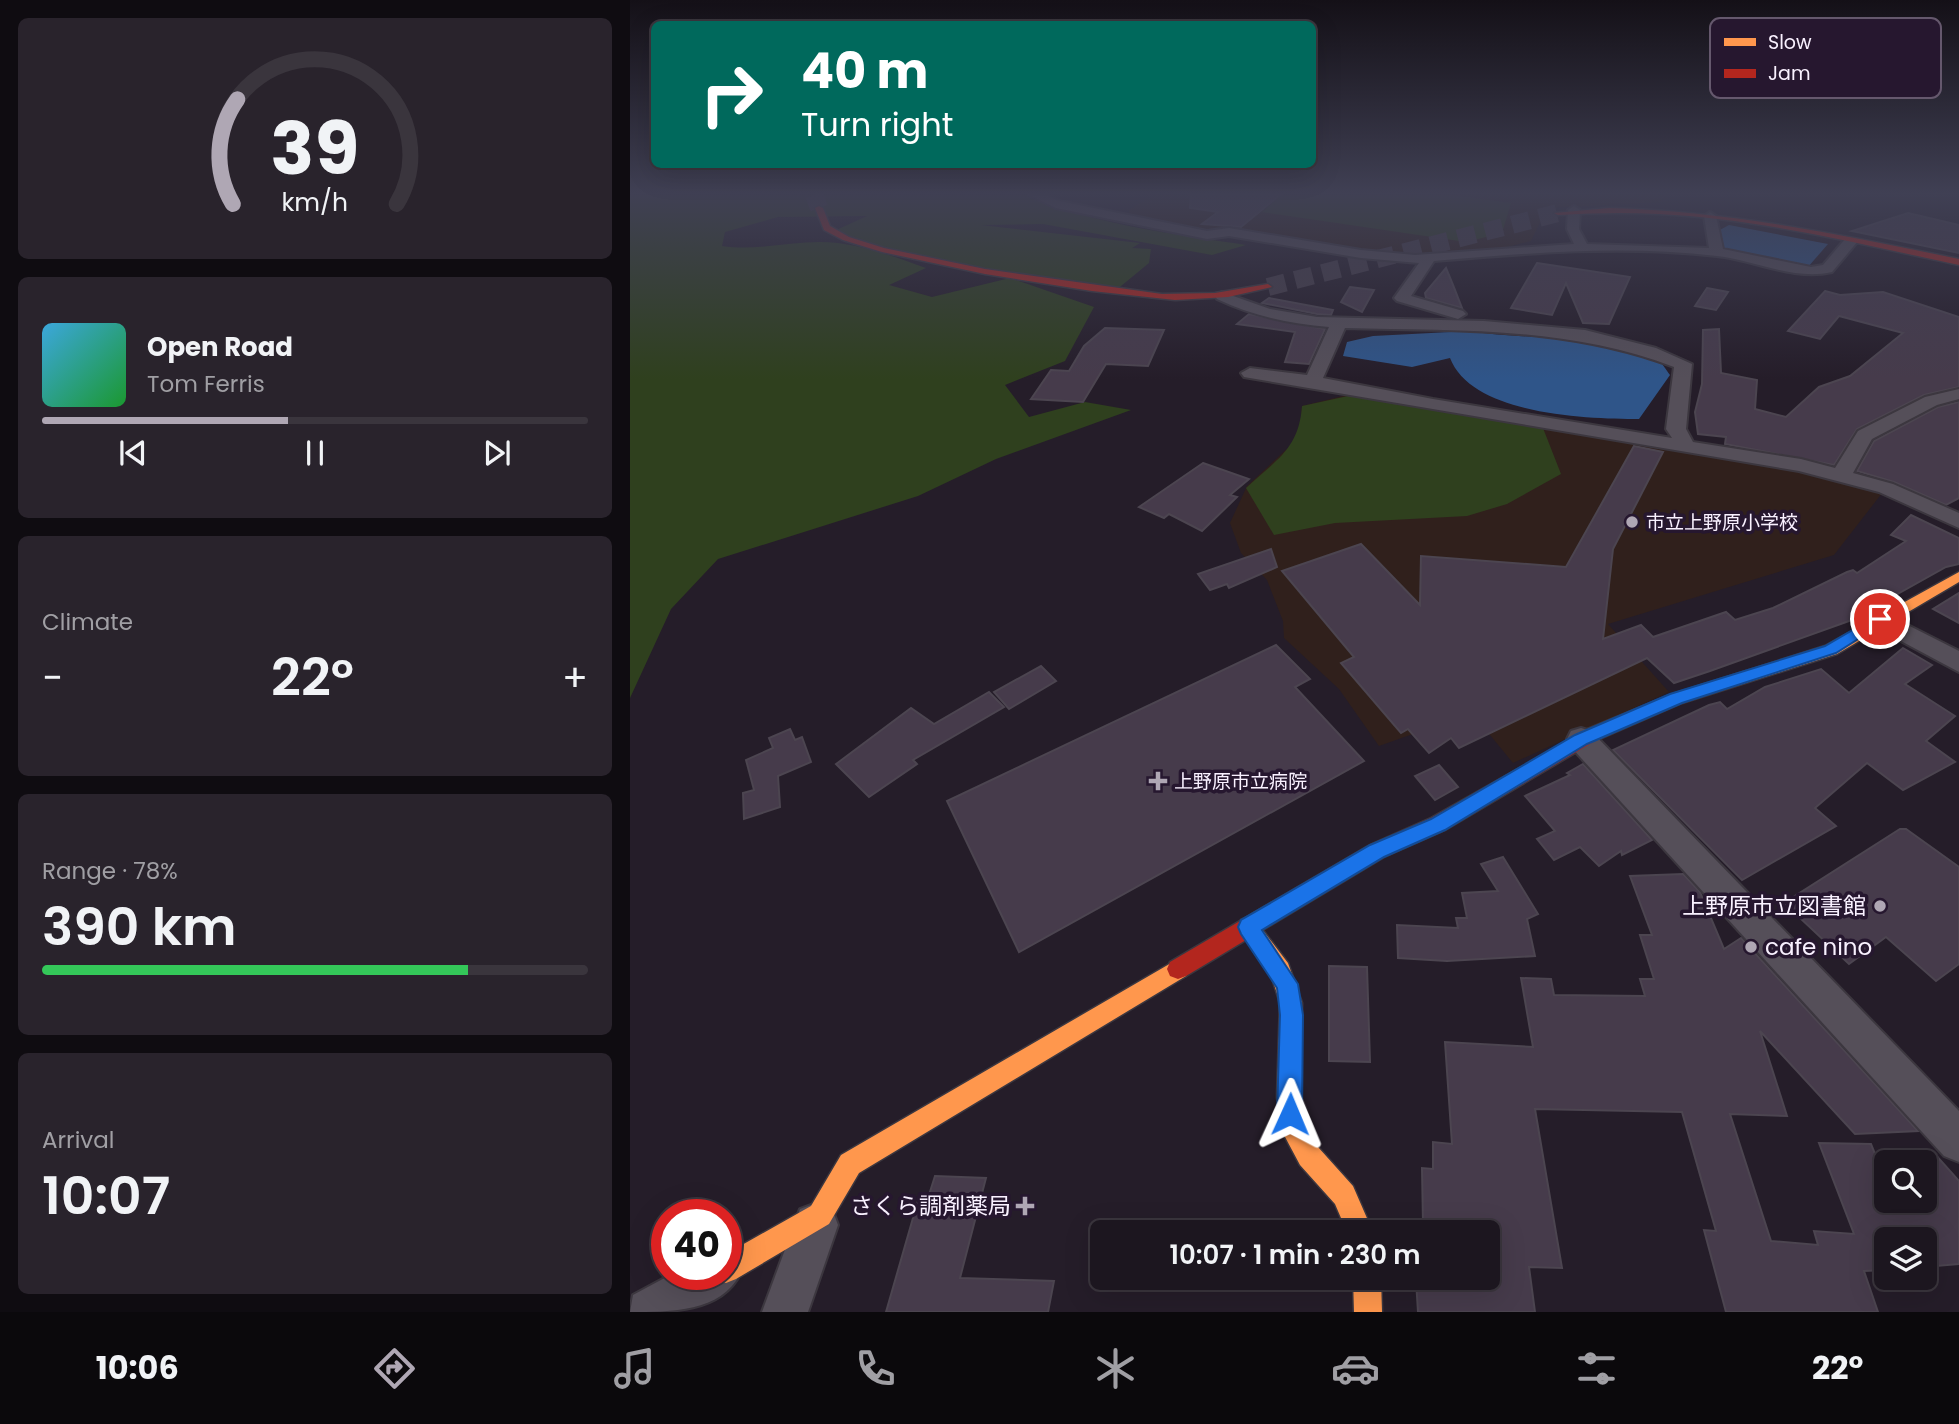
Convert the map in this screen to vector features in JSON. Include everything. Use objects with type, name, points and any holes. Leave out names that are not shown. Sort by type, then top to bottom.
[{"type":"street","points":[[911,256],[936,263],[1140,295],[1222,296],[1268,288]]},
{"type":"street","points":[[1386,256],[1428,260],[1455,256]]},
{"type":"street","points":[[1738,256],[1811,271],[1826,269],[1837,256]]},
{"type":"street","points":[[1929,256],[1959,262]]},
{"type":"street","points":[[1428,260],[1402,298],[1514,327]]},
{"type":"street","points":[[1222,296],[1243,306],[1338,325],[1514,327],[1604,338],[1641,346],[1683,365],[1676,429],[1687,447]]},
{"type":"street","points":[[1313,381],[1338,325]]},
{"type":"street","points":[[1250,373],[1313,381],[1433,405],[1842,475],[1913,499],[1959,521]]},
{"type":"street","points":[[1842,475],[1859,441],[1865,435],[1931,401],[1959,394]]},
{"type":"street","points":[[785,1312],[820,1215],[850,1164],[1377,851],[1438,824],[1581,739],[1676,699],[1830,650],[1959,576]]},
{"type":"street","points":[[1880,619],[1959,663]]},
{"type":"street","points":[[1581,739],[1959,1141]]},
{"type":"street","points":[[1248,927],[1287,984],[1292,1015],[1290,1114],[1295,1133],[1304,1153],[1337,1185],[1356,1220]]},
{"type":"street","points":[[742,1260],[820,1215]]},
{"type":"street","points":[[650,1312],[689,1290]]},
{"type":"street","points":[[1367,1290],[1368,1312]]},
{"type":"shaded area","points":[[1401,256],[1455,256],[1428,260]]},
{"type":"shaded area","points":[[1367,390],[1618,435],[1886,488],[1834,555],[1608,624],[1669,692],[1513,763],[1472,713],[1379,746],[1339,689],[1284,638],[1283,621],[1267,580],[1241,553],[1230,523],[1247,486],[1292,444],[1300,428],[1302,406]]},
{"type":"green space","points":[[630,256],[893,256],[926,268],[889,285],[932,297],[1010,278],[1094,307],[1065,361],[1005,385],[1029,417],[1085,402],[1131,410],[996,459],[918,496],[718,559],[671,609],[630,698]]},
{"type":"green space","points":[[912,256],[1150,256],[1149,263],[1115,291],[935,263]]},
{"type":"green space","points":[[1371,391],[1541,423],[1561,474],[1507,504],[1467,516],[1335,523],[1274,535],[1246,488],[1284,453],[1291,443],[1300,421],[1302,406]]},
{"type":"water","points":[[1748,256],[1817,256],[1808,267]]},
{"type":"water","points":[[1470,331],[1614,345],[1636,350],[1656,359],[1670,375],[1639,419],[1591,417],[1533,410],[1482,392],[1462,377],[1450,358],[1412,367],[1343,356],[1347,342],[1373,336]]},
{"type":"building","points":[[1537,263],[1630,277],[1609,324],[1583,323],[1566,283],[1552,315],[1511,308]]},
{"type":"building","points":[[1446,268],[1462,308],[1426,298],[1425,293]]},
{"type":"building","points":[[1350,287],[1374,290],[1362,312],[1341,302]]},
{"type":"building","points":[[1707,288],[1728,292],[1716,310],[1695,306]]},
{"type":"building","points":[[1825,291],[1840,295],[1883,292],[1959,317],[1959,387],[1924,395],[1857,429],[1834,465],[1725,444],[1726,437],[1698,434],[1695,412],[1702,384],[1703,330],[1719,329],[1721,373],[1757,380],[1755,409],[1786,417],[1819,387],[1850,376],[1903,333],[1839,316],[1820,339],[1788,331]]},
{"type":"building","points":[[1269,298],[1333,310],[1331,315],[1317,314],[1262,303]]},
{"type":"building","points":[[1249,314],[1325,329],[1309,364],[1285,362],[1295,332],[1237,324]]},
{"type":"building","points":[[1105,328],[1164,330],[1148,366],[1106,364],[1083,402],[1031,399],[1051,370],[1069,371],[1084,346]]},
{"type":"building","points":[[1959,402],[1959,498],[1946,505],[1894,482],[1857,471],[1874,441],[1938,407]]},
{"type":"building","points":[[1634,446],[1663,452],[1613,549],[1603,639],[1641,625],[1653,637],[1726,612],[1735,620],[1773,608],[1847,572],[1853,570],[1857,573],[1906,541],[1891,535],[1911,515],[1959,538],[1959,564],[1946,567],[1849,621],[1710,671],[1674,683],[1647,658],[1459,748],[1451,738],[1429,753],[1408,729],[1401,733],[1341,663],[1354,657],[1282,571],[1361,544],[1420,605],[1421,556],[1566,567]]},
{"type":"building","points":[[1203,463],[1249,479],[1230,495],[1237,497],[1202,531],[1169,514],[1164,518],[1139,507]]},
{"type":"building","points":[[1271,549],[1277,567],[1229,588],[1227,584],[1210,590],[1198,574]]},
{"type":"building","points":[[1959,593],[1959,623],[1933,609]]},
{"type":"building","name":"上野原市立病院","points":[[1276,645],[1310,679],[1295,687],[1364,761],[1019,952],[947,801]]},
{"type":"building","points":[[1903,648],[1932,665],[1905,684],[1955,716],[1926,741],[1955,762],[1903,790],[1867,763],[1815,808],[1836,826],[1742,880],[1613,750],[1709,705],[1720,702],[1727,709],[1765,687],[1821,669],[1849,693]]},
{"type":"building","points":[[1041,666],[1056,681],[1009,709],[994,692]]},
{"type":"building","points":[[989,692],[1004,707],[913,760],[917,764],[869,797],[836,764],[911,708],[934,724]]},
{"type":"building","points":[[790,729],[795,740],[802,737],[811,762],[778,776],[780,807],[744,819],[743,793],[754,790],[746,760],[773,748],[769,738]]},
{"type":"building","points":[[1583,764],[1652,840],[1622,855],[1621,851],[1599,866],[1580,847],[1554,860],[1537,839],[1555,831],[1525,796],[1570,775],[1567,773]]},
{"type":"building","points":[[1439,765],[1458,787],[1435,800],[1415,776]]},
{"type":"building","points":[[1900,829],[1906,829],[1959,867],[1959,964],[1936,981],[1886,937],[1849,964],[1784,903]]},
{"type":"building","points":[[1503,857],[1538,914],[1527,919],[1535,956],[1447,961],[1398,958],[1397,925],[1458,928],[1456,918],[1467,918],[1462,893],[1498,891],[1481,864]]},
{"type":"building","points":[[1683,874],[1700,892],[1724,949],[1741,938],[1918,1131],[1855,1134],[1760,1031],[1787,1116],[1730,1114],[1771,1241],[1818,1245],[1814,1231],[1854,1234],[1819,1143],[1871,1144],[1874,1151],[1874,1213],[1937,1213],[1937,1156],[1959,1181],[1959,1264],[1937,1266],[1937,1227],[1874,1227],[1874,1271],[1864,1271],[1878,1312],[1726,1312],[1704,1230],[1716,1231],[1682,1112],[1535,1109],[1562,1268],[1529,1267],[1535,1312],[1418,1312],[1417,1290],[1500,1290],[1500,1220],[1423,1220],[1422,1168],[1433,1169],[1433,1142],[1452,1144],[1445,1042],[1533,1047],[1521,978],[1551,979],[1554,995],[1645,996],[1640,979],[1654,979],[1640,935],[1652,935],[1630,876]]},
{"type":"building","points":[[1329,966],[1367,967],[1370,1062],[1329,1061]]},
{"type":"building","points":[[935,1176],[986,1178],[960,1278],[1054,1281],[1048,1312],[886,1312],[919,1197],[928,1198]]},
{"type":"tunnel","points":[[1268,287],[1389,256]]},
{"type":"traffic: slow","points":[[1589,736],[1676,699],[1831,650],[1959,576]]},
{"type":"traffic: slow","points":[[1248,927],[1280,970],[1291,1003],[1289,1098],[1296,1135],[1309,1156],[1344,1195],[1355,1220]]},
{"type":"traffic: slow","points":[[742,1260],[820,1215],[850,1164],[1178,969]]},
{"type":"traffic: slow","points":[[1367,1290],[1368,1312]]},
{"type":"traffic: jam","points":[[909,256],[985,271],[1162,297],[1215,296],[1268,287]]},
{"type":"traffic: jam","points":[[1931,256],[1959,262]]},
{"type":"traffic: jam","points":[[1178,969],[1377,851],[1438,824],[1589,736]]},
{"type":"place","name":"市立上野原小学校","points":[[1632,522]]},
{"type":"place","name":"上野原市立病院","points":[[1158,781]]},
{"type":"place","name":"上野原市立図書館","points":[[1880,906]]},
{"type":"place","name":"cafe nino","points":[[1751,947]]},
{"type":"place","name":"さくら調剤薬局","points":[[1025,1206]]},
{"type":"route","points":[[1290,1114],[1292,1015],[1287,984],[1248,927],[1377,851],[1438,824],[1581,739],[1676,699],[1830,650],[1880,619]]}]
